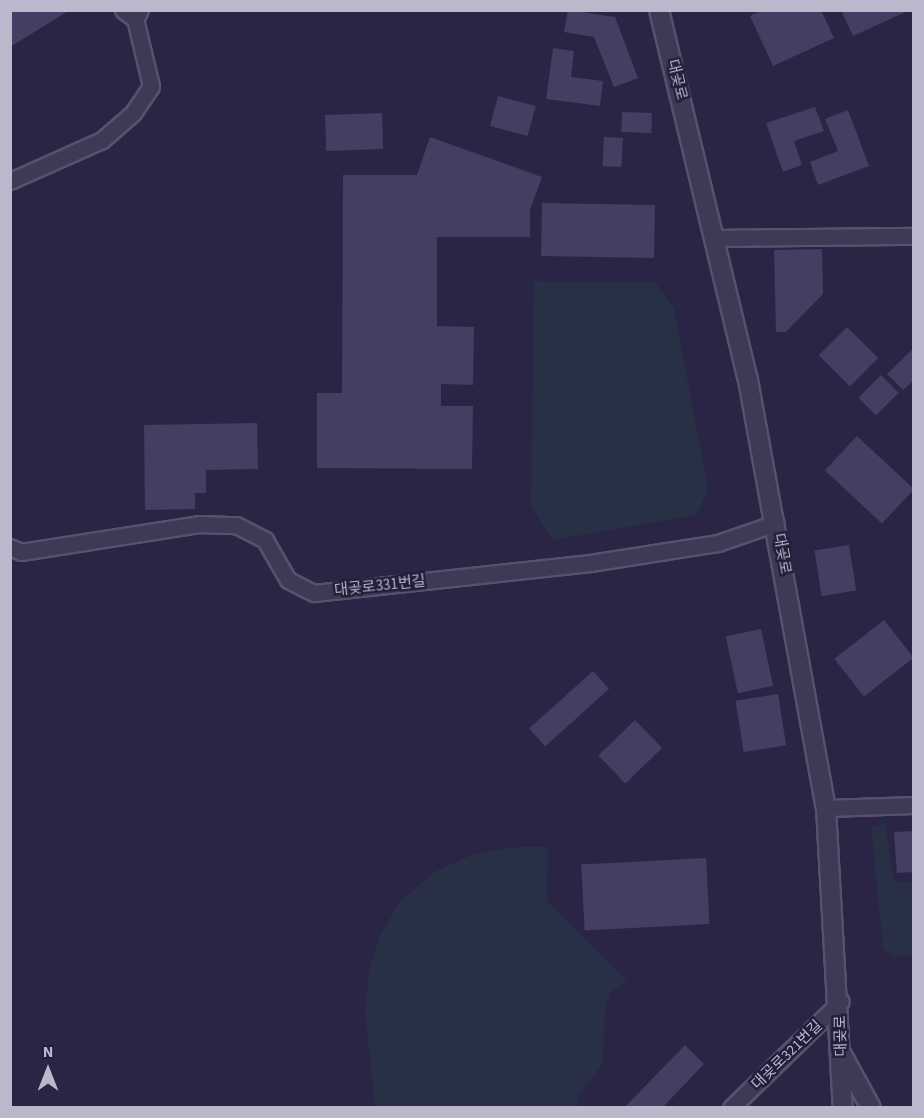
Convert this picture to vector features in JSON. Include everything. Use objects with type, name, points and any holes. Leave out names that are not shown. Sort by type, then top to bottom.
[{"type":"street","name":"대곶로","points":[[659,10],[717,238],[776,523],[826,808],[841,1001],[843,1107]]},
{"type":"street","points":[[842,1055],[871,1107]]},
{"type":"lane","points":[[10,181],[102,140],[132,113],[152,86],[133,13]]},
{"type":"lane","points":[[717,238],[914,236]]},
{"type":"lane","name":"대곶로331번길","points":[[10,547],[21,552],[200,524],[236,525],[266,540],[288,580],[314,593],[590,563],[718,543],[776,523]]},
{"type":"lane","points":[[826,808],[914,805]]},
{"type":"lane","name":"대곶로321번길","points":[[731,1107],[841,1001]]},
{"type":"shaded area","points":[[534,281],[655,282],[674,308],[708,489],[697,515],[552,540],[531,505]]},
{"type":"shaded area","points":[[885,823],[893,877],[896,882],[913,881],[913,955],[893,956],[883,949],[871,828]]},
{"type":"shaded area","points":[[518,847],[548,847],[547,901],[627,982],[610,993],[605,1008],[603,1064],[578,1096],[578,1107],[375,1107],[365,1011],[369,970],[380,936],[398,904],[434,872],[476,853]]},
{"type":"building","points":[[10,10],[70,10],[10,47]]},
{"type":"building","points":[[568,10],[615,17],[638,78],[614,87],[594,37],[564,32]]},
{"type":"building","points":[[762,10],[821,10],[834,38],[773,66],[750,16]]},
{"type":"building","points":[[841,10],[910,10],[853,36]]},
{"type":"building","points":[[553,48],[574,51],[571,77],[603,81],[600,106],[546,99]]},
{"type":"building","points":[[498,96],[536,106],[528,136],[490,126]]},
{"type":"building","points":[[815,107],[824,131],[794,141],[802,165],[783,172],[766,123]]},
{"type":"building","points":[[848,110],[869,166],[818,185],[810,162],[838,151],[825,119]]},
{"type":"building","points":[[622,112],[652,113],[651,133],[621,132]]},
{"type":"building","points":[[382,113],[383,149],[326,151],[325,115]]},
{"type":"building","points":[[430,137],[542,177],[530,210],[530,237],[437,237],[437,326],[474,327],[473,385],[441,384],[441,406],[473,406],[472,469],[317,468],[317,393],[342,393],[343,175],[417,175]]},
{"type":"building","points":[[604,137],[623,138],[621,167],[602,166]]},
{"type":"building","points":[[542,203],[655,205],[654,258],[541,256]]},
{"type":"building","points":[[822,249],[823,294],[786,332],[776,332],[774,250]]},
{"type":"building","points":[[847,327],[878,358],[850,386],[819,355]]},
{"type":"building","points":[[914,348],[914,380],[903,390],[887,374]]},
{"type":"building","points":[[881,375],[899,393],[876,415],[858,398]]},
{"type":"building","points":[[257,423],[258,469],[206,470],[206,493],[195,493],[195,509],[145,510],[144,425]]},
{"type":"building","points":[[857,436],[914,489],[882,524],[825,470]]},
{"type":"building","points":[[849,545],[856,590],[822,596],[814,550]]},
{"type":"building","points":[[884,620],[914,658],[864,697],[834,659]]},
{"type":"building","points":[[761,629],[773,686],[738,693],[726,636]]},
{"type":"building","points":[[593,671],[609,689],[545,746],[529,729]]},
{"type":"building","points":[[778,694],[786,745],[744,752],[736,701]]},
{"type":"building","points":[[635,720],[662,748],[625,783],[598,755]]},
{"type":"building","points":[[914,831],[914,872],[897,873],[894,832]]},
{"type":"building","points":[[706,858],[709,924],[585,930],[581,865]]},
{"type":"building","points":[[685,1045],[704,1064],[662,1108],[624,1108]]}]
